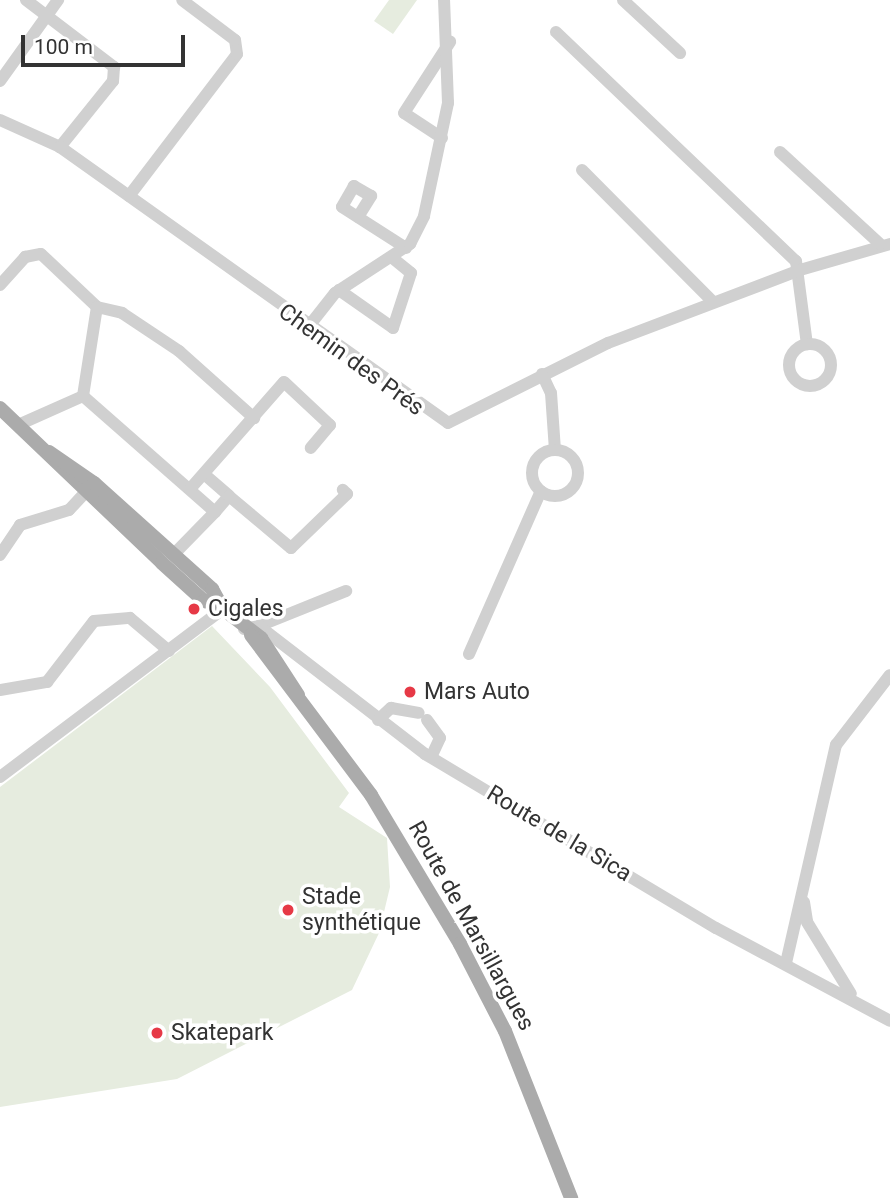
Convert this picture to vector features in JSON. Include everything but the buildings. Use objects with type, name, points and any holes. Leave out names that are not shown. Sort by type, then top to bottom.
[{"type":"main road","name":"Route de Marsillargues","points":[[0,408],[168,559],[204,601],[220,607],[261,638],[298,695],[371,795],[460,944],[505,1031],[571,1198]]},
{"type":"street","points":[[26,0],[48,14],[116,74],[60,147]]},
{"type":"street","points":[[0,81],[58,0]]},
{"type":"street","points":[[130,196],[237,54],[235,40],[182,0]]},
{"type":"street","points":[[309,326],[340,290],[394,259],[406,248],[424,216],[442,138],[450,41],[444,0]]},
{"type":"street","points":[[623,0],[680,53]]},
{"type":"street","points":[[556,32],[800,270],[807,344]]},
{"type":"street","points":[[442,138],[404,113],[450,41]]},
{"type":"street","name":"Chemin des Prés","points":[[0,120],[60,147],[448,423],[542,374],[712,301],[885,244]]},
{"type":"street","points":[[780,152],[885,244]]},
{"type":"street","points":[[582,170],[712,301]]},
{"type":"street","points":[[358,217],[406,248]]},
{"type":"street","points":[[0,285],[32,251],[97,307],[122,313],[179,351],[254,418]]},
{"type":"street","points":[[340,290],[393,328],[411,273],[394,259]]},
{"type":"street","points":[[83,397],[97,307]]},
{"type":"street","points":[[542,374],[551,393],[555,450]]},
{"type":"street","points":[[190,489],[284,382],[330,425],[311,448]]},
{"type":"street","points":[[19,425],[83,397]]},
{"type":"street","points":[[83,397],[215,512]]},
{"type":"street","points":[[469,654],[541,491],[532,470],[540,456],[555,450]]},
{"type":"street","points":[[541,491],[556,496],[576,483],[573,460],[555,450]]},
{"type":"street","points":[[204,474],[291,548],[343,490]]},
{"type":"street","points":[[0,555],[20,525],[69,510],[89,488]]},
{"type":"street","points":[[168,559],[229,496]]},
{"type":"street","points":[[251,630],[346,591]]},
{"type":"street","points":[[0,777],[169,651],[220,607]]},
{"type":"street","points":[[0,690],[47,682],[94,621],[130,618],[169,651]]},
{"type":"street","name":"Route de la Sica","points":[[251,630],[431,758],[890,1021]]},
{"type":"street","points":[[786,963],[836,745],[890,675]]},
{"type":"street","points":[[378,720],[391,708],[423,716],[440,738],[431,758]]},
{"type":"street","points":[[803,895],[807,922],[856,1000]]},
{"type":"shaded area","points":[[389,0],[417,0],[393,34],[374,21]]},
{"type":"shaded area","points":[[212,626],[270,687],[349,793],[339,807],[387,838],[390,887],[379,933],[352,990],[177,1079],[0,1107],[0,787]]},
{"type":"place","name":"Cigales","points":[[194,609]]},
{"type":"place","name":"Mars Auto","points":[[410,692]]},
{"type":"place","name":"Stade synthétique","points":[[288,910]]},
{"type":"place","name":"Skatepark","points":[[157,1033]]}]
